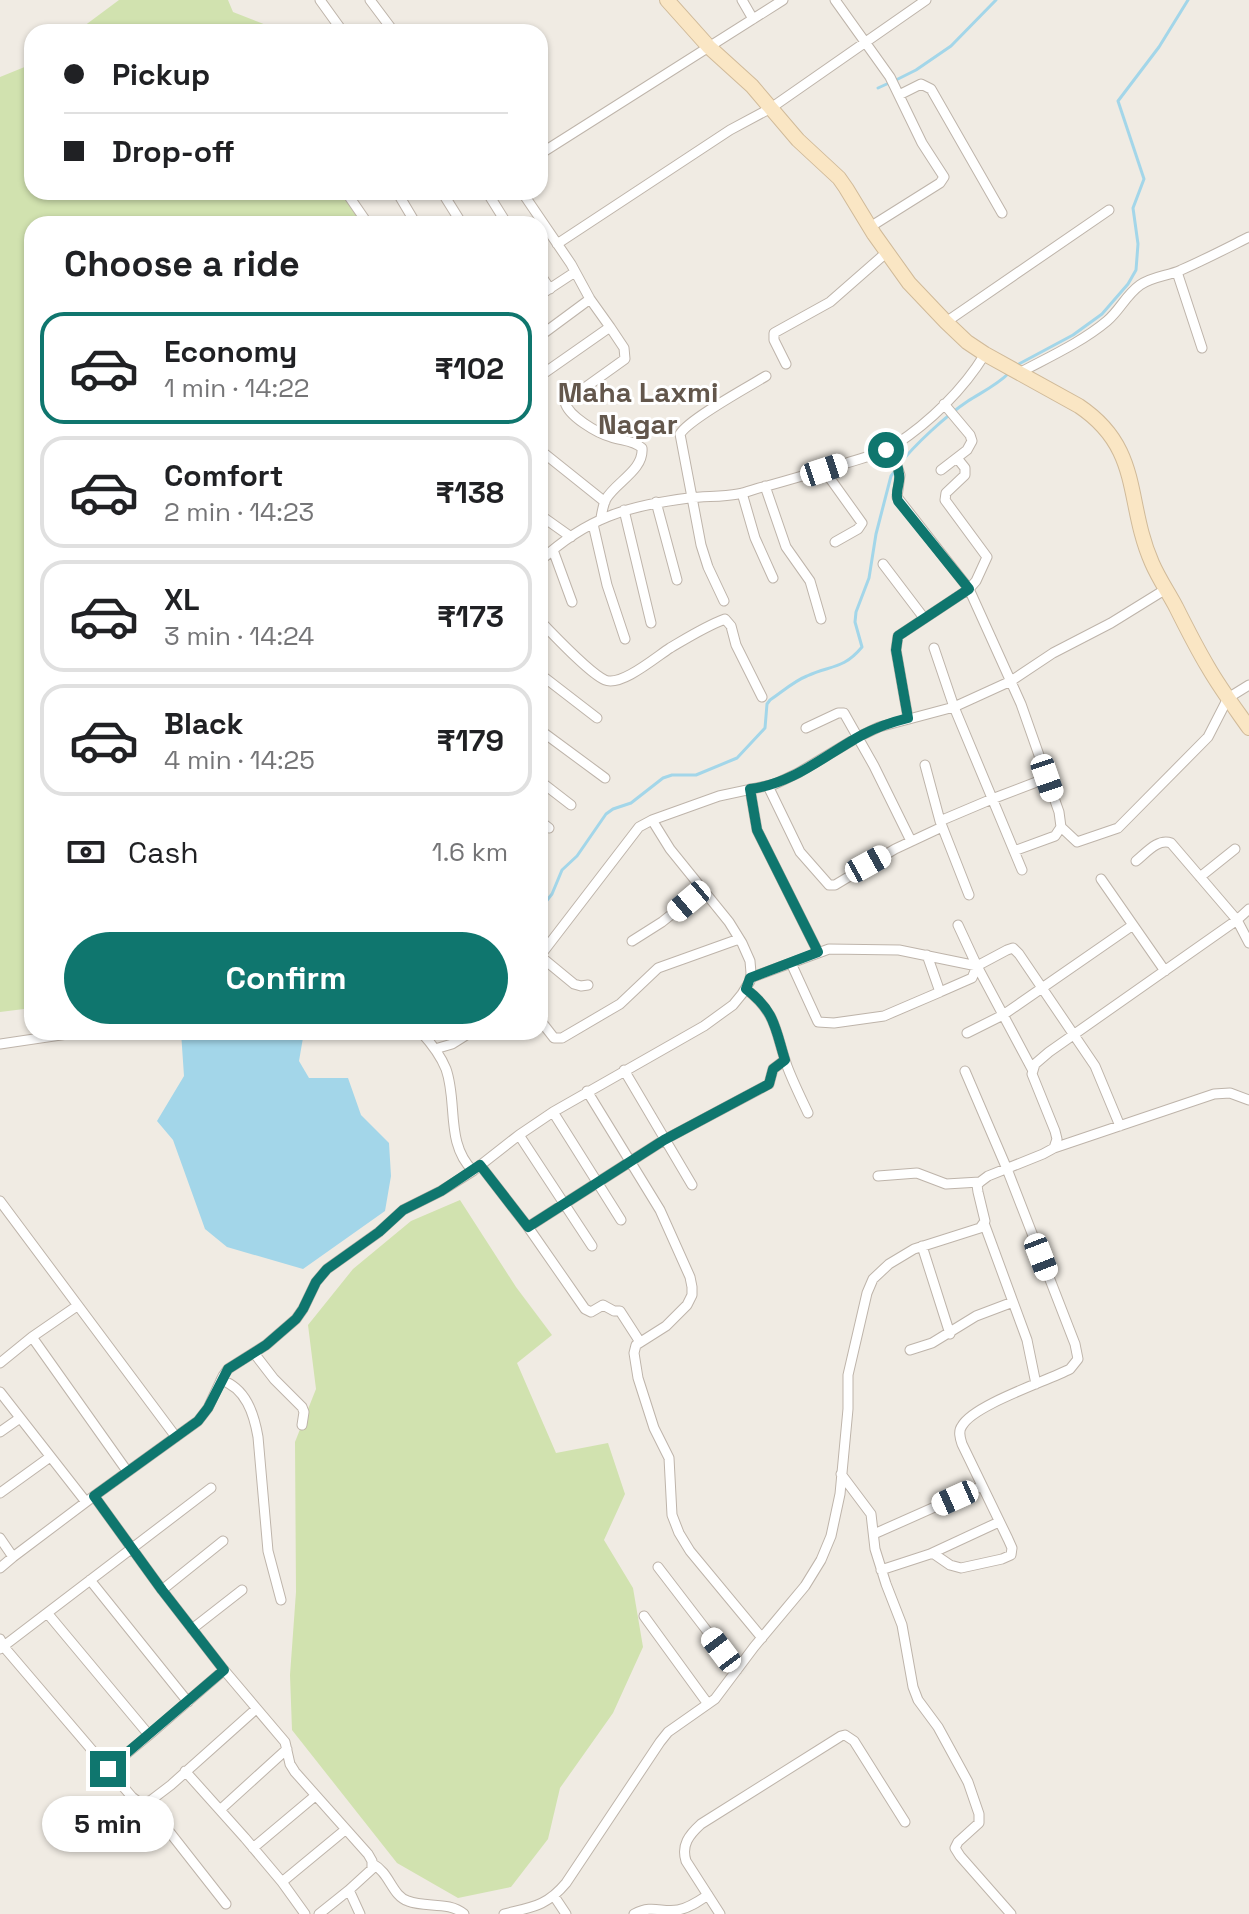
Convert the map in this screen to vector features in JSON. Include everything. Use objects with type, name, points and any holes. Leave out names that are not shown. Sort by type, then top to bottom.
[{"type":"street","points":[[320,0],[337,24]]},
{"type":"street","points":[[370,0],[388,24]]},
{"type":"street","points":[[667,0],[798,140],[839,178],[887,252],[921,297],[946,322],[985,354],[1093,416],[1113,438],[1124,460],[1147,550],[1208,667],[1249,728]]},
{"type":"street","points":[[742,0],[753,19]]},
{"type":"street","points":[[548,149],[783,0]]},
{"type":"street","points":[[835,0],[890,77],[922,143],[944,179],[870,227]]},
{"type":"street","points":[[557,244],[730,130],[771,108],[866,42],[914,3],[926,0]]},
{"type":"street","points":[[897,91],[921,84],[931,89],[1002,213]]},
{"type":"street","points":[[946,322],[1109,210]]},
{"type":"street","points":[[548,231],[624,348],[625,359],[565,402],[569,411],[598,432],[635,442],[642,448],[643,456],[637,466],[605,502],[597,521],[607,585],[625,639]]},
{"type":"street","points":[[1016,370],[1086,336],[1106,322],[1127,296],[1142,284],[1177,272],[1249,237]]},
{"type":"street","points":[[786,364],[774,340],[774,333],[830,302],[887,252]]},
{"type":"street","points":[[548,286],[550,289],[575,272]]},
{"type":"street","points":[[1177,272],[1202,348]]},
{"type":"street","points":[[548,330],[590,299]]},
{"type":"street","points":[[548,370],[610,327]]},
{"type":"street","points":[[548,554],[597,521],[624,510],[656,502],[742,493],[868,457],[891,447],[950,410],[985,354]]},
{"type":"street","points":[[724,601],[705,557],[681,439],[682,430],[766,376]]},
{"type":"street","points":[[941,470],[967,450],[972,441],[950,410]]},
{"type":"street","points":[[891,447],[898,468],[898,501],[969,589],[1011,681],[1059,812],[1061,827],[1077,842],[1118,828],[1201,746],[1228,698],[1249,685]]},
{"type":"street","points":[[548,456],[605,502]]},
{"type":"street","points":[[908,718],[896,645],[901,633],[969,589],[987,557],[945,500],[946,493],[965,475],[965,468],[957,458]]},
{"type":"street","points":[[824,470],[862,523],[858,529],[835,542]]},
{"type":"street","points":[[765,486],[786,547],[810,581],[821,619]]},
{"type":"street","points":[[742,493],[755,538],[773,578]]},
{"type":"street","points":[[656,502],[677,580]]},
{"type":"street","points":[[624,510],[651,623]]},
{"type":"street","points":[[548,521],[571,537]]},
{"type":"street","points":[[553,550],[572,602]]},
{"type":"street","points":[[883,564],[924,618]]},
{"type":"street","points":[[548,945],[639,827],[719,796],[786,780],[879,727],[954,707],[1011,681],[1053,653],[1111,623],[1166,589]]},
{"type":"street","points":[[548,629],[593,672],[612,682],[725,619],[731,626],[736,645],[762,697]]},
{"type":"street","points":[[934,648],[954,707],[1022,870]]},
{"type":"street","points":[[548,680],[597,718]]},
{"type":"street","points":[[806,728],[841,712],[846,716],[911,841]]},
{"type":"street","points":[[548,736],[605,778]]},
{"type":"street","points":[[925,765],[941,824],[969,895]]},
{"type":"street","points":[[768,786],[800,852],[829,885],[835,885],[941,824],[992,799],[1047,778]]},
{"type":"street","points":[[548,787],[571,805]]},
{"type":"street","points":[[750,789],[757,830],[818,952]]},
{"type":"street","points":[[0,1568],[204,1414],[228,1369],[273,1340],[296,1319],[316,1282],[327,1269],[379,1232],[403,1210],[441,1191],[553,1112],[733,1005],[746,989],[750,978],[750,961],[729,922],[670,849],[652,820]]},
{"type":"street","points":[[1014,851],[1055,836],[1061,827]]},
{"type":"street","points":[[1136,861],[1160,842],[1168,842],[1237,920],[1249,943]]},
{"type":"street","points":[[1200,877],[1235,849]]},
{"type":"street","points":[[1101,879],[1165,971]]},
{"type":"street","points":[[632,941],[702,890]]},
{"type":"street","points":[[1032,1069],[1074,1034],[1249,909]]},
{"type":"street","points":[[958,925],[1032,1069],[1055,1131],[1057,1139],[1054,1148]]},
{"type":"street","points":[[967,1033],[1003,1015],[1133,925]]},
{"type":"street","points":[[548,1030],[554,1038],[562,1038],[620,1004],[661,966],[739,939]]},
{"type":"street","points":[[750,978],[834,949],[899,950],[977,966],[1013,948],[1095,1066],[1120,1126]]},
{"type":"street","points":[[927,955],[940,992]]},
{"type":"street","points":[[548,963],[574,984],[588,985]]},
{"type":"street","points":[[791,963],[818,1022],[834,1023],[884,1016],[972,978],[977,966]]},
{"type":"street","points":[[746,989],[774,1022],[785,1060],[808,1113]]},
{"type":"street","points":[[0,1044],[27,1040]]},
{"type":"street","points":[[428,1040],[442,1060],[448,1078],[456,1142],[465,1163],[476,1168],[528,1227],[585,1309],[591,1312],[603,1305],[620,1311],[640,1342]]},
{"type":"street","points":[[435,1049],[458,1040]]},
{"type":"street","points":[[528,1227],[664,1140],[769,1084],[773,1069],[785,1060]]},
{"type":"street","points":[[624,1070],[692,1185]]},
{"type":"street","points":[[930,1554],[961,1568],[975,1567],[1011,1555],[1012,1548],[962,1444],[962,1425],[991,1404],[1070,1369],[1076,1364],[1078,1354],[1007,1169],[965,1071]]},
{"type":"street","points":[[587,1091],[664,1218],[690,1277],[692,1295],[687,1305],[666,1326],[636,1345],[634,1353],[638,1378],[654,1428],[669,1458],[675,1525],[690,1551],[762,1638]]},
{"type":"street","points":[[878,1176],[917,1173],[946,1184],[980,1182],[1054,1148],[1214,1094],[1230,1093],[1249,1100]]},
{"type":"street","points":[[553,1112],[621,1220]]},
{"type":"street","points":[[519,1135],[592,1246]]},
{"type":"street","points":[[980,1182],[977,1188],[984,1223],[1027,1340],[1036,1384]]},
{"type":"street","points":[[0,1201],[176,1437]]},
{"type":"street","points":[[504,1914],[539,1904],[554,1896],[566,1883],[668,1732],[708,1704],[722,1690],[805,1586],[821,1560],[836,1517],[848,1409],[848,1375],[873,1279],[904,1255],[922,1246],[977,1229],[984,1223]]},
{"type":"street","points":[[922,1246],[950,1334]]},
{"type":"street","points":[[910,1350],[932,1343],[976,1316],[1013,1302]]},
{"type":"street","points":[[0,1363],[77,1306]]},
{"type":"street","points":[[32,1337],[127,1471]]},
{"type":"street","points":[[254,1353],[302,1407],[302,1425]]},
{"type":"street","points":[[221,1380],[238,1389],[254,1419],[268,1551],[281,1600]]},
{"type":"street","points":[[0,1392],[50,1457],[131,1548],[224,1670],[281,1737],[291,1768],[368,1854],[373,1864],[384,1871],[397,1892],[406,1901],[456,1908],[464,1914]]},
{"type":"street","points":[[0,1432],[20,1418]]},
{"type":"street","points":[[0,1493],[50,1457]]},
{"type":"street","points":[[841,1474],[872,1519],[875,1549],[902,1625],[915,1693],[961,1768],[979,1814],[979,1823],[955,1848],[1011,1914]]},
{"type":"street","points":[[874,1534],[982,1486]]},
{"type":"street","points":[[211,1488],[48,1614],[1,1645],[140,1803],[171,1785],[256,1709]]},
{"type":"street","points":[[881,1570],[930,1554],[999,1522]]},
{"type":"street","points":[[0,1538],[13,1557]]},
{"type":"street","points":[[162,1590],[223,1541]]},
{"type":"street","points":[[658,1567],[737,1670]]},
{"type":"street","points":[[90,1580],[188,1702]]},
{"type":"street","points":[[192,1629],[242,1590]]},
{"type":"street","points":[[48,1614],[149,1735]]},
{"type":"street","points":[[644,1616],[708,1704]]},
{"type":"street","points":[[108,1769],[224,1670]]},
{"type":"street","points":[[720,1914],[686,1861],[684,1845],[694,1831],[841,1736],[854,1741],[905,1822]]},
{"type":"street","points":[[221,1809],[287,1749]]},
{"type":"street","points":[[185,1771],[221,1809],[305,1914]]},
{"type":"street","points":[[253,1848],[315,1796]]},
{"type":"street","points":[[146,1802],[226,1904]]},
{"type":"street","points":[[282,1882],[345,1830]]},
{"type":"street","points":[[319,1914],[370,1872],[373,1864]]},
{"type":"street","points":[[349,1890],[360,1914]]},
{"type":"street","points":[[634,1914],[650,1908],[682,1909],[708,1895]]},
{"type":"street","points":[[554,1896],[566,1914]]},
{"type":"green space","points":[[119,0],[228,0],[233,12],[264,24],[87,24]]},
{"type":"green space","points":[[24,67],[24,200],[346,200],[356,216],[24,216],[24,1009],[0,1012],[0,77]]},
{"type":"green space","points":[[460,1200],[516,1287],[552,1335],[517,1363],[556,1453],[608,1443],[625,1494],[604,1540],[633,1588],[643,1647],[613,1713],[560,1788],[548,1839],[511,1887],[458,1898],[397,1863],[292,1730],[290,1675],[296,1592],[295,1442],[316,1389],[308,1325],[353,1269],[411,1221]]},
{"type":"water","points":[[182,1040],[303,1040],[299,1061],[309,1078],[348,1078],[361,1115],[389,1143],[391,1176],[385,1211],[303,1269],[227,1247],[205,1229],[173,1140],[157,1121],[184,1076]]},
{"type":"waterway","points":[[896,80],[951,46],[996,0]]},
{"type":"waterway","points":[[1017,365],[1073,335],[1102,314],[1136,270],[1138,244],[1133,208],[1144,179],[1118,101],[1159,47],[1188,0]]},
{"type":"waterway","points":[[878,88],[889,83]]},
{"type":"waterway","points":[[899,465],[950,414],[1009,373]]},
{"type":"waterway","points":[[548,899],[562,870],[577,856],[606,814],[631,803],[663,778],[696,775],[737,758],[765,728],[770,700],[802,678],[842,663],[862,647],[855,622],[856,612],[869,578],[876,534],[895,471]]},
{"type":"district","name":"Maha Laxmi Nagar","points":[[638,408]]},
{"type":"route","points":[[108,1769],[224,1670],[94,1496],[198,1421],[228,1369],[259,1350],[296,1319],[323,1273],[379,1232],[403,1210],[441,1191],[480,1165],[528,1227],[664,1140],[769,1084],[773,1069],[785,1060],[774,1022],[746,989],[750,978],[818,952],[757,830],[750,789],[786,780],[858,737],[908,718],[896,650],[898,636],[969,589],[898,501],[896,495],[900,475],[891,447],[886,450]]}]
